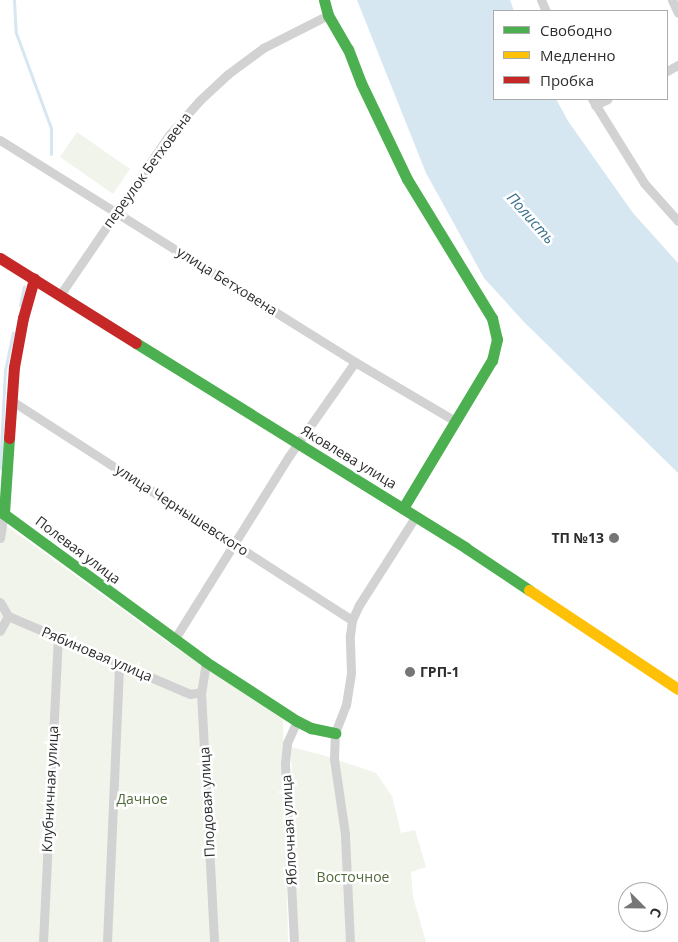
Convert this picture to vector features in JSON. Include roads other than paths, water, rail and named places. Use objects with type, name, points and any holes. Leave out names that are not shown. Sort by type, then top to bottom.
[{"type":"street","points":[[324,0],[328,15],[348,50],[361,83],[407,179],[492,318],[498,339],[492,360],[403,508]]},
{"type":"street","points":[[672,0],[678,13]]},
{"type":"street","name":"переулок Бетховена","points":[[60,295],[170,134],[200,100],[228,74],[263,48],[328,15]]},
{"type":"street","points":[[594,102],[644,183],[678,221]]},
{"type":"street","name":"улица Бетховена","points":[[0,140],[355,362],[455,421]]},
{"type":"street","name":"Яковлева улица","points":[[0,258],[416,516],[678,689]]},
{"type":"street","points":[[0,538],[4,514],[4,462],[19,342],[34,278]]},
{"type":"street","points":[[174,640],[298,444],[355,362]]},
{"type":"street","name":"улица Чернышевского","points":[[12,401],[352,620]]},
{"type":"street","name":"Полевая улица","points":[[4,514],[206,662],[297,721],[311,728],[336,733]]},
{"type":"street","points":[[350,942],[345,834],[334,759],[336,733],[346,705],[351,672],[350,635],[352,620],[359,605],[416,516]]},
{"type":"street","points":[[0,602],[8,616],[0,631]]},
{"type":"street","name":"Рябиновая улица","points":[[8,616],[190,694],[201,692]]},
{"type":"street","name":"Клубничная улица","points":[[43,942],[58,637]]},
{"type":"street","points":[[107,942],[119,662]]},
{"type":"street","name":"Плодовая улица","points":[[206,662],[201,692],[214,942]]},
{"type":"street","name":"Яблочная улица","points":[[294,942],[285,763],[287,743],[297,721]]},
{"type":"water","name":"Полисть","points":[[357,0],[510,0],[514,10],[493,10],[493,100],[557,100],[568,121],[633,213],[678,263],[678,473],[524,322],[484,278],[426,173]]},
{"type":"waterway","points":[[14,0],[16,33],[51,128],[51,154]]},
{"type":"waterway","points":[[20,305],[24,286]]},
{"type":"waterway","points":[[0,468],[5,370],[13,333]]},
{"type":"place","name":"ТП №13","points":[[614,538]]},
{"type":"place","name":"ГРП-1","points":[[410,672]]},
{"type":"park label","name":"Дачное","points":[[142,799]]},
{"type":"park label","name":"Восточное","points":[[353,877]]}]
